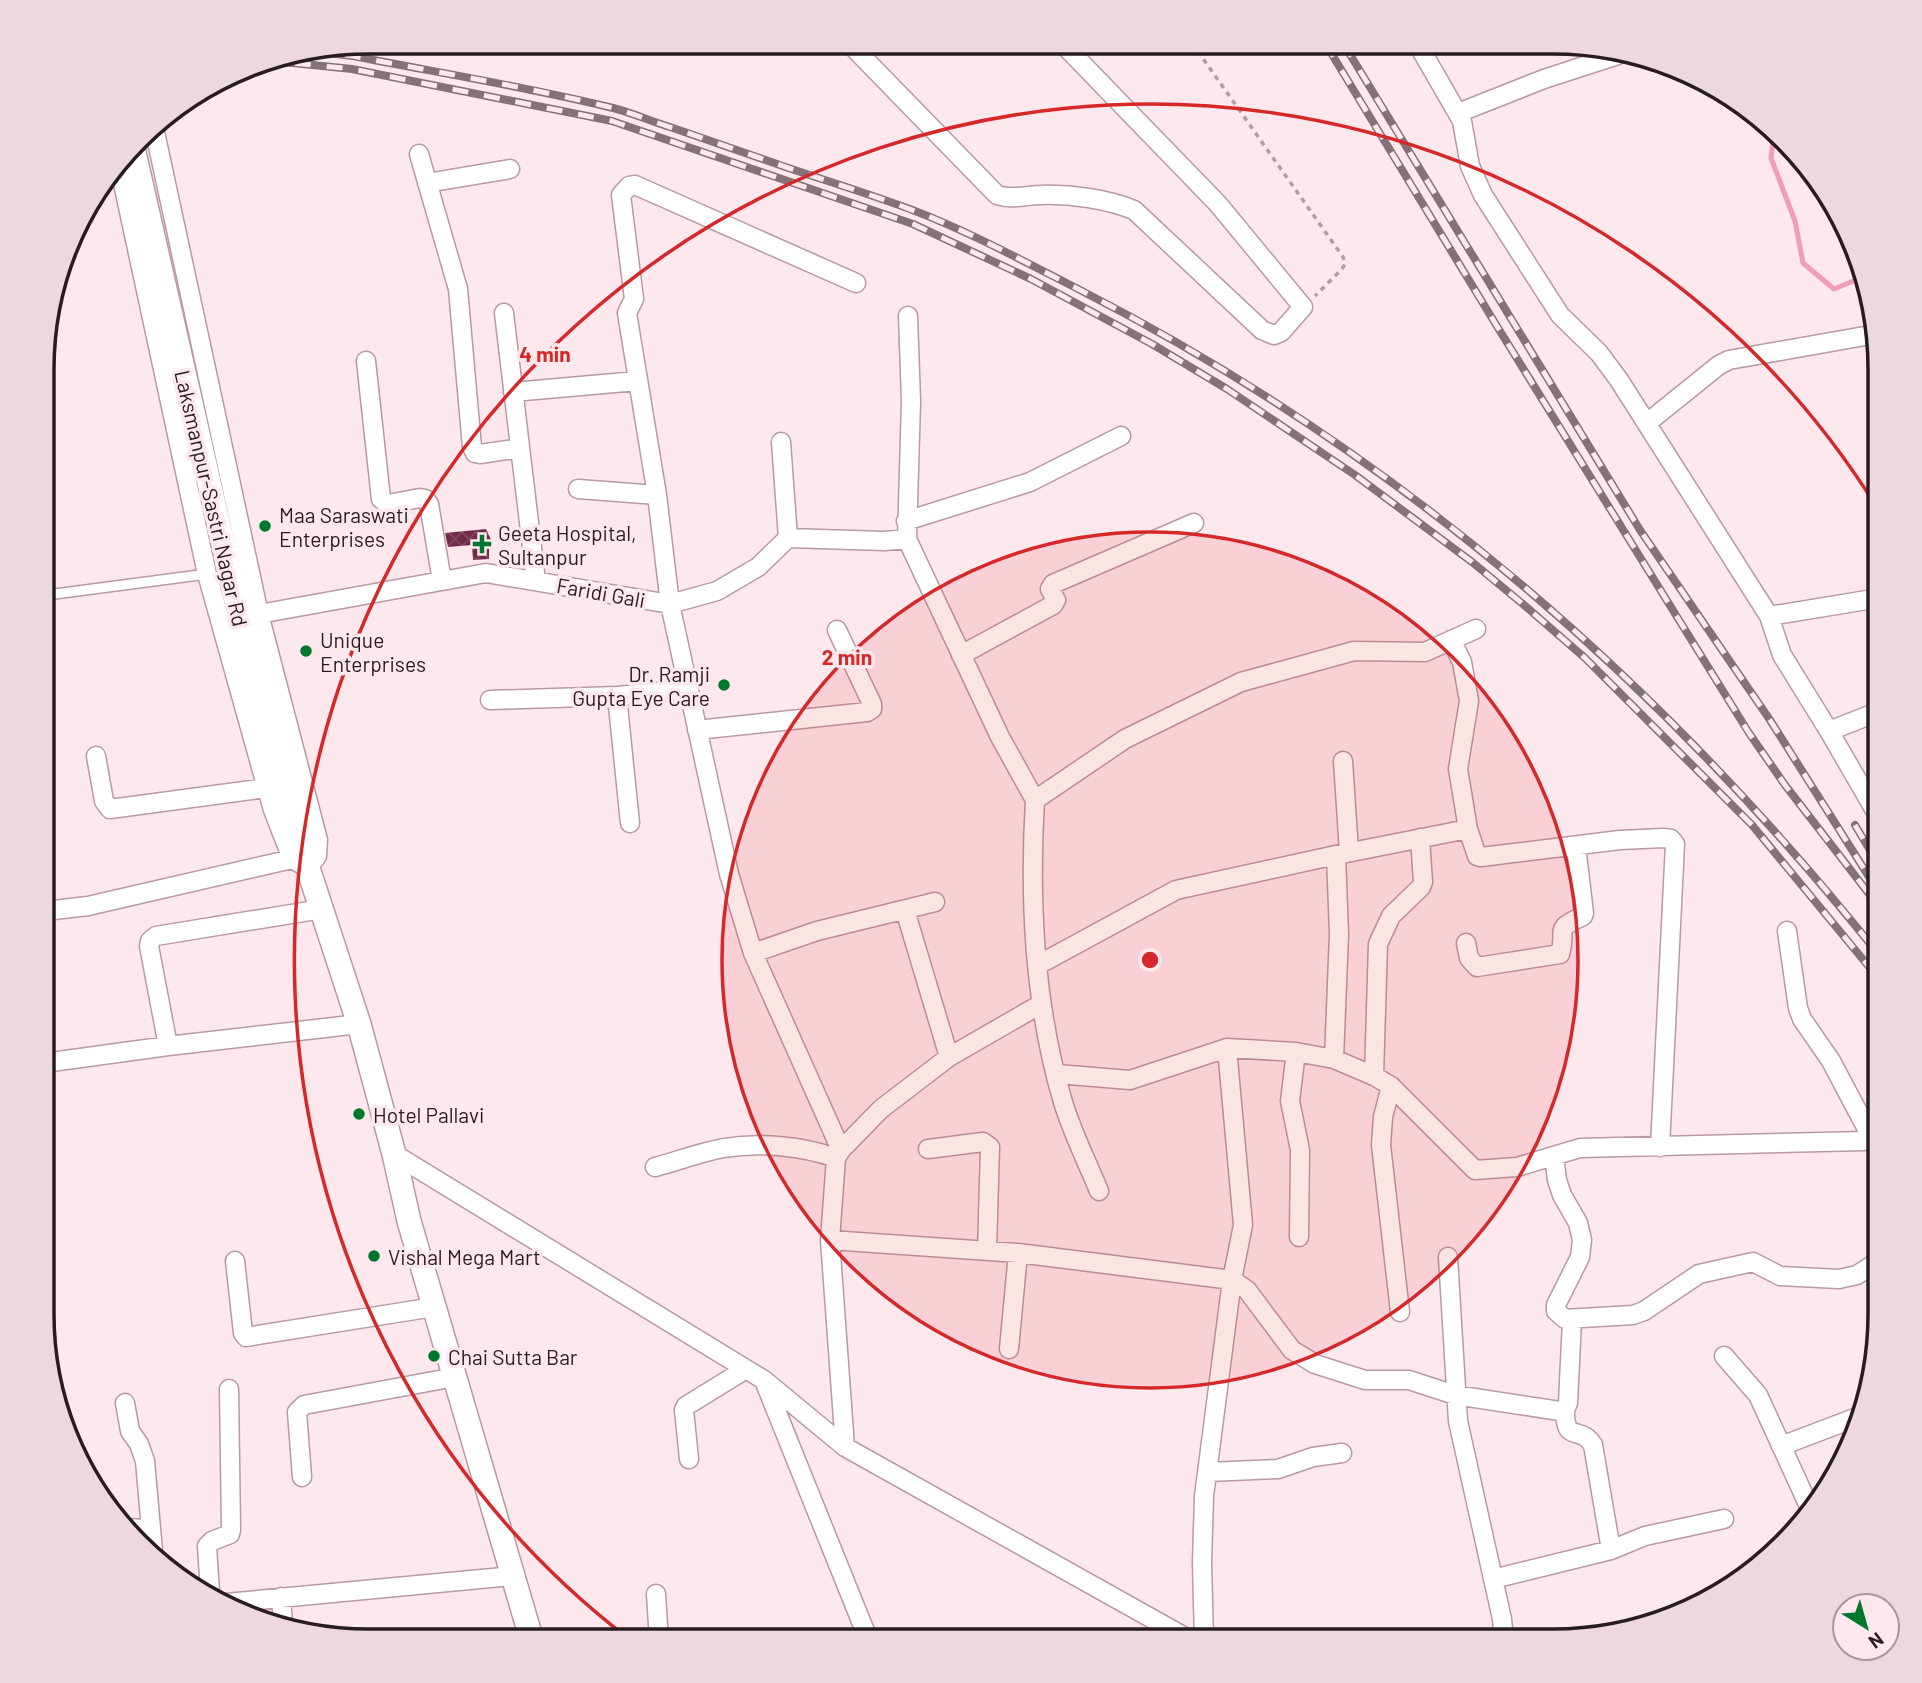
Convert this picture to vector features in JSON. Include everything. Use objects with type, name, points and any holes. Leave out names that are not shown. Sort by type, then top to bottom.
[{"type":"street","points":[[860,54],[997,195],[1012,198],[1051,195],[1109,202],[1134,210],[1268,334],[1281,332],[1303,307],[1218,204],[1073,54]]},
{"type":"street","points":[[1423,54],[1458,113],[1465,131],[1470,166],[1483,195],[1560,315],[1610,366],[1647,423],[1769,617],[1782,655],[1868,798]]},
{"type":"street","points":[[1458,113],[1544,79],[1606,59]]},
{"type":"street","points":[[54,910],[88,906],[301,857],[317,856],[318,840],[259,614],[156,137]]},
{"type":"street","points":[[419,154],[458,289],[472,447],[475,453],[480,454],[520,448]]},
{"type":"street","name":"Laksmanpur-Sastri Nagar Rd","points":[[135,158],[241,623],[301,857],[322,909],[359,1024],[409,1221],[528,1629]]},
{"type":"street","points":[[427,183],[510,169]]},
{"type":"street","points":[[121,175],[207,574],[273,810],[301,857]]},
{"type":"street","points":[[845,1447],[830,1240],[839,1154],[753,953],[729,874],[670,604],[657,495],[627,313],[634,299],[621,195],[629,186],[635,185],[856,283]]},
{"type":"street","points":[[504,313],[536,581]]},
{"type":"street","points":[[908,317],[911,401],[906,530],[961,655],[1034,800],[1031,865],[1041,1004],[1063,1103],[1100,1191]]},
{"type":"street","points":[[1647,423],[1719,365],[1729,360],[1866,336]]},
{"type":"street","points":[[366,360],[381,499],[388,504],[421,498],[429,504],[442,581]]},
{"type":"street","points":[[513,392],[637,381]]},
{"type":"street","points":[[781,442],[788,538],[884,541],[1030,482],[1121,436]]},
{"type":"street","points":[[578,489],[657,495]]},
{"type":"street","points":[[961,655],[1053,605],[1056,600],[1049,589],[1053,584],[1194,523]]},
{"type":"street","name":"Faridi Gali","points":[[259,614],[486,573],[670,604],[717,591],[758,567],[788,538]]},
{"type":"street","points":[[1769,617],[1868,600]]},
{"type":"street","points":[[1034,800],[1125,739],[1241,682],[1354,651],[1426,652],[1476,629]]},
{"type":"street","points":[[697,730],[867,712],[872,709],[837,630]]},
{"type":"street","points":[[1451,640],[1462,662],[1469,701],[1458,769],[1468,829],[1474,850],[1481,857],[1664,838],[1671,839],[1675,844],[1660,1147]]},
{"type":"street","points":[[490,700],[617,696],[689,689]]},
{"type":"street","points":[[617,696],[630,823]]},
{"type":"street","points":[[1829,730],[1868,715]]},
{"type":"street","points":[[96,756],[104,801],[110,809],[266,788]]},
{"type":"street","points":[[1334,1059],[1343,853],[1343,761]]},
{"type":"street","points":[[1038,965],[1177,890],[1343,853],[1468,829]]},
{"type":"street","points":[[1374,1076],[1378,944],[1391,916],[1423,882],[1420,838]]},
{"type":"street","points":[[1466,943],[1469,958],[1477,967],[1560,954],[1562,928],[1584,913],[1576,846]]},
{"type":"street","points":[[753,953],[817,931],[935,902]]},
{"type":"street","points":[[168,1046],[150,941],[156,936],[322,909]]},
{"type":"street","points":[[905,909],[949,1057]]},
{"type":"street","points":[[1057,1074],[1130,1080],[1227,1048],[1296,1052],[1334,1059],[1391,1086],[1475,1170],[1517,1167],[1580,1148],[1864,1141],[1868,1131],[1831,1061],[1802,1019],[1796,998],[1787,930]]},
{"type":"street","points":[[839,1154],[881,1109],[949,1057],[1041,1004]]},
{"type":"street","points":[[54,1062],[359,1024]]},
{"type":"street","points":[[1204,1629],[1202,1563],[1208,1472],[1232,1280],[1243,1225],[1227,1048]]},
{"type":"street","points":[[1296,1052],[1290,1101],[1300,1150],[1299,1237]]},
{"type":"street","points":[[1391,1086],[1383,1117],[1381,1145],[1400,1311]]},
{"type":"street","points":[[928,1149],[983,1142],[990,1147],[987,1251]]},
{"type":"street","points":[[655,1167],[721,1148],[793,1147],[839,1154]]},
{"type":"street","points":[[394,1154],[746,1368],[845,1447],[1172,1629]]},
{"type":"street","points":[[1555,1156],[1559,1188],[1581,1231],[1580,1257],[1556,1306],[1559,1316],[1572,1320],[1633,1315],[1644,1311],[1689,1280],[1711,1270],[1753,1262],[1780,1276],[1839,1279],[1857,1275],[1868,1268]]},
{"type":"street","points":[[830,1240],[1018,1254],[1232,1280],[1247,1290],[1286,1343],[1301,1357],[1315,1364],[1365,1380],[1409,1380],[1455,1395],[1564,1410]]},
{"type":"street","points":[[1009,1349],[1018,1254]]},
{"type":"street","points":[[1448,1257],[1458,1421],[1503,1629]]},
{"type":"street","points":[[235,1261],[243,1333],[246,1337],[434,1307]]},
{"type":"street","points":[[1572,1320],[1565,1426],[1589,1439],[1592,1445],[1611,1550]]},
{"type":"street","points":[[1724,1356],[1758,1395],[1807,1501]]},
{"type":"street","points":[[689,1459],[684,1410],[686,1406],[746,1368]]},
{"type":"street","points":[[302,1477],[297,1412],[299,1408],[455,1377]]},
{"type":"street","points":[[764,1380],[857,1629]]},
{"type":"street","points":[[210,1586],[207,1546],[212,1541],[230,1534],[231,1530],[229,1389]]},
{"type":"street","points":[[125,1403],[130,1431],[139,1444],[145,1461],[152,1542]]},
{"type":"street","points":[[1782,1446],[1849,1420]]},
{"type":"street","points":[[1208,1472],[1278,1469],[1313,1457],[1342,1453]]},
{"type":"street","points":[[1493,1579],[1611,1550],[1645,1536],[1724,1518]]},
{"type":"street","points":[[139,1529],[151,1529]]},
{"type":"street","points":[[241,1601],[513,1576]]},
{"type":"street","points":[[656,1594],[658,1629]]},
{"type":"street","points":[[281,1597],[282,1616]]},
{"type":"lane","points":[[54,595],[207,574]]},
{"type":"path","points":[[1200,54],[1343,257],[1345,264],[1342,269],[1303,307]]},
{"type":"building","points":[[486,529],[493,544],[489,545],[489,559],[473,560],[472,545],[448,547],[445,533]]},
{"type":"waterway","points":[[1773,143],[1771,158],[1795,221],[1803,263],[1834,289],[1855,280]]},
{"type":"railway","points":[[1332,54],[1749,733],[1785,785],[1868,892]]},
{"type":"railway","points":[[1350,54],[1640,530],[1770,720],[1868,875]]},
{"type":"railway","points":[[347,55],[549,93],[628,112],[881,199],[936,219],[998,248],[1196,354],[1308,423],[1414,499],[1516,580],[1613,666],[1706,758],[1795,854],[1868,942]]},
{"type":"railway","points":[[295,63],[352,69],[612,121],[913,224],[1031,279],[1152,344],[1227,389],[1355,475],[1472,562],[1524,605],[1585,658],[1752,825],[1868,965]]},
{"type":"railway","points":[[1855,825],[1868,847]]},
{"type":"place","name":"Maa Saraswati Enterprises","points":[[265,526]]},
{"type":"place","name":"Geeta Hospital, Sultanpur","points":[[482,544]]},
{"type":"place","name":"Unique Enterprises","points":[[306,651]]},
{"type":"place","name":"Dr. Ramji Gupta Eye Care","points":[[724,685]]},
{"type":"place","name":"Hotel Pallavi","points":[[359,1114]]},
{"type":"place","name":"Vishal Mega Mart","points":[[374,1256]]},
{"type":"place","name":"Chai Sutta Bar","points":[[434,1356]]}]
